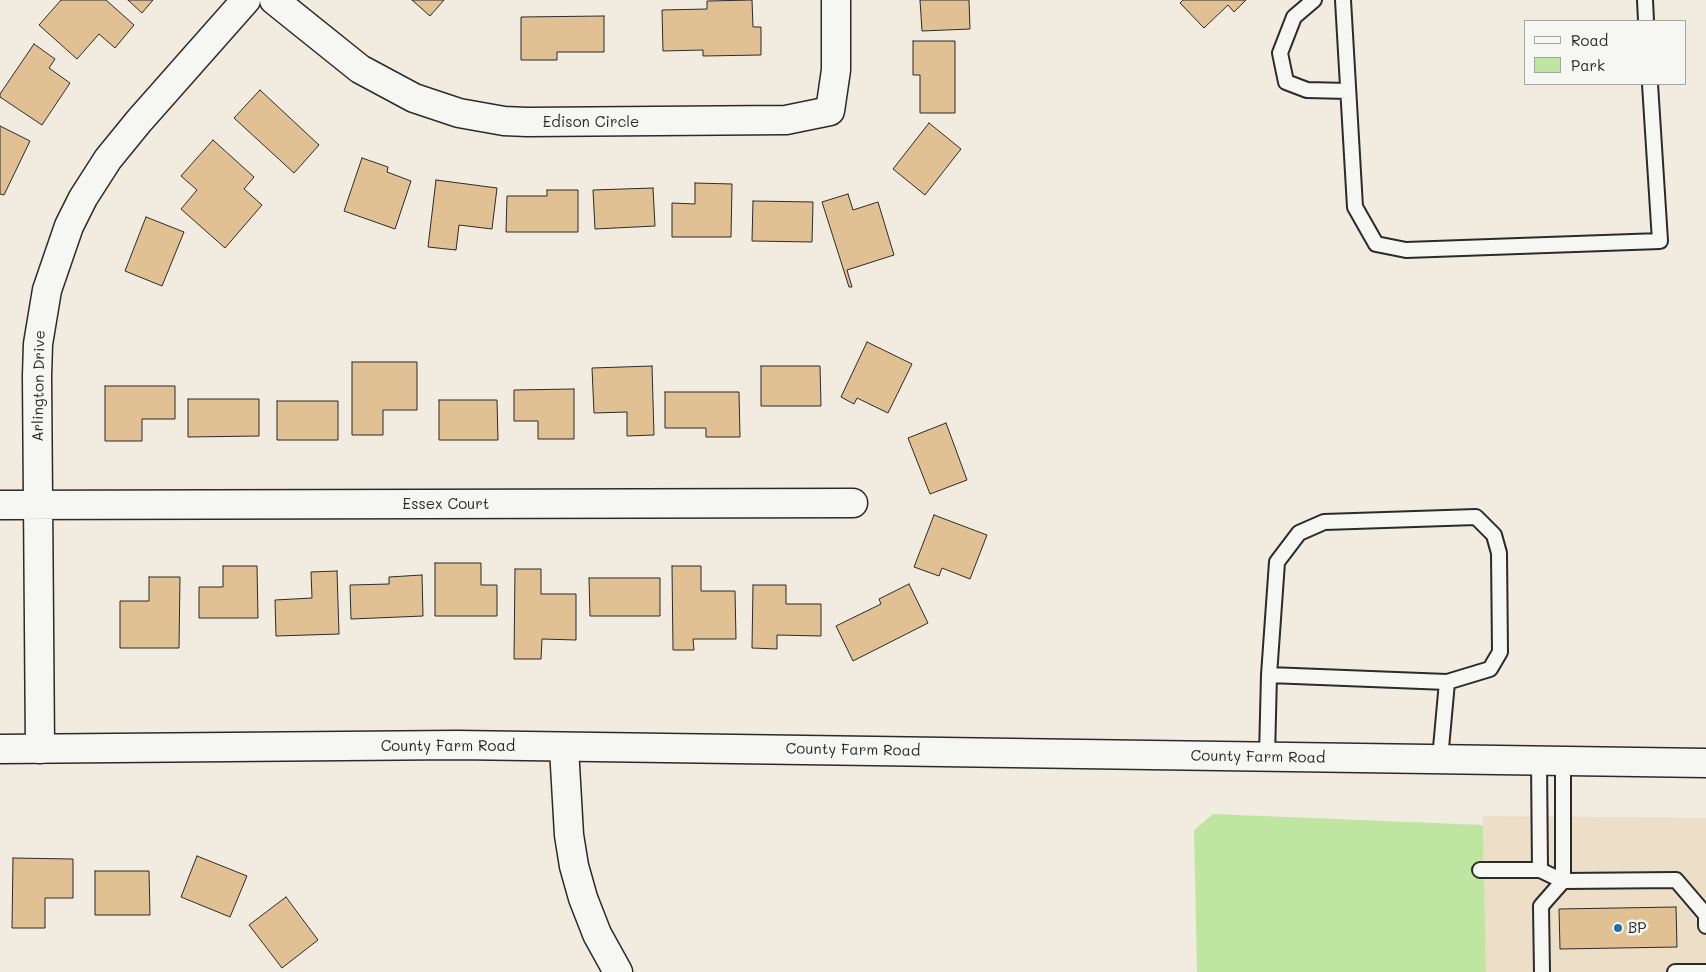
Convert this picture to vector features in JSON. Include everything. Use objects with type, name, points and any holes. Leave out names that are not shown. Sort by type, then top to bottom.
[{"type":"street","name":"Arlington Drive","points":[[40,749],[38,344],[47,290],[69,226],[108,159],[246,0]]},
{"type":"street","name":"Edison Circle","points":[[274,0],[360,69],[414,98],[459,114],[504,121],[527,122],[786,120],[830,111],[836,70],[836,0]]},
{"type":"street","name":"Essex Court","points":[[0,505],[854,502]]},
{"type":"street","name":"County Farm Road","points":[[0,749],[457,745],[1706,764]]},
{"type":"street","points":[[564,748],[569,835],[574,866],[583,898],[597,934],[618,972]]},
{"type":"lane","points":[[1314,0],[1294,17],[1280,53],[1286,82],[1307,90],[1348,91]]},
{"type":"lane","points":[[1343,0],[1355,207],[1376,244],[1406,250],[1660,241],[1650,85]]},
{"type":"lane","points":[[1644,0],[1646,20]]},
{"type":"lane","points":[[1268,756],[1269,675],[1277,562],[1299,533],[1324,522],[1476,516],[1494,535],[1499,553],[1500,652],[1490,669],[1447,682],[1269,675]]},
{"type":"lane","points":[[1440,759],[1447,682]]},
{"type":"lane","points":[[1540,870],[1551,762]]},
{"type":"lane","points":[[1542,972],[1541,906],[1563,881],[1551,762]]},
{"type":"lane","points":[[1480,870],[1540,870],[1563,881],[1676,880],[1706,916],[1706,926]]},
{"type":"lane","points":[[1675,972],[1706,972]]},
{"type":"shaded area","points":[[1483,816],[1706,818],[1706,972],[1486,972]]},
{"type":"green space","points":[[1213,814],[1483,825],[1486,972],[1197,972],[1194,830]]},
{"type":"building","points":[[61,0],[106,0],[134,25],[115,48],[99,34],[77,59],[39,25]]},
{"type":"building","points":[[128,0],[153,0],[142,13]]},
{"type":"building","points":[[412,0],[444,0],[430,16]]},
{"type":"building","points":[[752,0],[753,27],[761,27],[761,55],[703,56],[703,50],[663,51],[662,10],[707,9],[707,1]]},
{"type":"building","points":[[920,0],[969,0],[970,29],[922,31]]},
{"type":"building","points":[[1183,0],[1246,0],[1234,12],[1228,5],[1204,28],[1180,3]]},
{"type":"building","points":[[604,16],[604,52],[557,52],[557,60],[521,60],[521,17]]},
{"type":"building","points":[[913,41],[955,41],[955,113],[920,113],[920,75],[913,75]]},
{"type":"building","points":[[34,44],[55,59],[49,68],[70,83],[42,125],[0,97],[0,94]]},
{"type":"building","points":[[260,90],[319,145],[294,173],[234,118]]},
{"type":"building","points":[[929,123],[961,149],[925,195],[893,169]]},
{"type":"building","points":[[0,126],[30,141],[4,195],[0,194]]},
{"type":"building","points":[[213,140],[254,177],[244,189],[262,205],[225,248],[181,209],[197,190],[181,176]]},
{"type":"building","points":[[362,158],[388,167],[387,172],[411,181],[395,229],[344,211]]},
{"type":"building","points":[[436,180],[497,188],[492,229],[459,225],[456,250],[428,247]]},
{"type":"building","points":[[695,183],[732,184],[731,237],[672,237],[672,203],[695,204]]},
{"type":"building","points":[[653,188],[655,226],[595,229],[593,190]]},
{"type":"building","points":[[547,190],[578,190],[578,232],[506,232],[507,196],[547,196]]},
{"type":"building","points":[[848,194],[853,210],[878,202],[894,255],[847,270],[852,287],[849,287],[822,202]]},
{"type":"building","points":[[753,201],[813,202],[812,242],[752,241]]},
{"type":"building","points":[[146,217],[184,232],[162,286],[125,271]]},
{"type":"building","points":[[867,342],[912,364],[888,413],[857,398],[854,404],[841,397]]},
{"type":"building","points":[[352,362],[417,362],[417,410],[383,410],[383,435],[352,435]]},
{"type":"building","points":[[652,366],[654,435],[627,436],[627,412],[594,413],[592,368]]},
{"type":"building","points":[[761,366],[820,366],[821,406],[761,406]]},
{"type":"building","points":[[105,386],[175,386],[175,419],[142,419],[142,441],[105,441]]},
{"type":"building","points":[[574,389],[574,439],[538,439],[538,421],[514,421],[514,390]]},
{"type":"building","points":[[665,392],[739,392],[740,437],[706,437],[706,428],[665,428]]},
{"type":"building","points":[[188,399],[259,399],[259,436],[188,437]]},
{"type":"building","points":[[439,400],[497,400],[498,440],[439,440]]},
{"type":"building","points":[[277,401],[338,401],[338,440],[277,440]]},
{"type":"building","points":[[946,423],[967,480],[930,494],[908,438]]},
{"type":"building","points":[[934,515],[987,535],[970,579],[942,568],[939,576],[914,567]]},
{"type":"building","points":[[435,563],[481,563],[481,585],[497,585],[497,616],[435,616]]},
{"type":"building","points":[[223,566],[257,566],[258,618],[199,618],[199,587],[223,587]]},
{"type":"building","points":[[672,566],[701,566],[701,591],[735,591],[736,639],[693,639],[694,650],[673,650]]},
{"type":"building","points":[[515,569],[541,569],[541,594],[576,594],[576,640],[542,639],[541,659],[514,659]]},
{"type":"building","points":[[337,571],[339,634],[276,636],[275,600],[312,598],[311,572]]},
{"type":"building","points":[[422,575],[423,616],[351,619],[350,585],[389,584],[389,577]]},
{"type":"building","points":[[149,577],[180,577],[179,648],[120,648],[120,601],[149,601]]},
{"type":"building","points":[[589,578],[660,578],[660,616],[590,616]]},
{"type":"building","points":[[909,584],[928,623],[853,661],[836,626],[881,604],[879,599]]},
{"type":"building","points":[[753,585],[786,585],[786,604],[821,604],[821,636],[777,635],[777,649],[752,648]]},
{"type":"building","points":[[197,856],[247,876],[230,917],[181,897]]},
{"type":"building","points":[[13,858],[73,859],[73,898],[45,898],[45,928],[12,928]]},
{"type":"building","points":[[95,871],[149,871],[150,915],[95,915]]},
{"type":"building","points":[[286,897],[318,940],[282,968],[249,925]]},
{"type":"building","name":"BP","points":[[1676,907],[1677,947],[1560,949],[1559,909]]},
{"type":"place","name":"BP","points":[[1618,928]]}]
